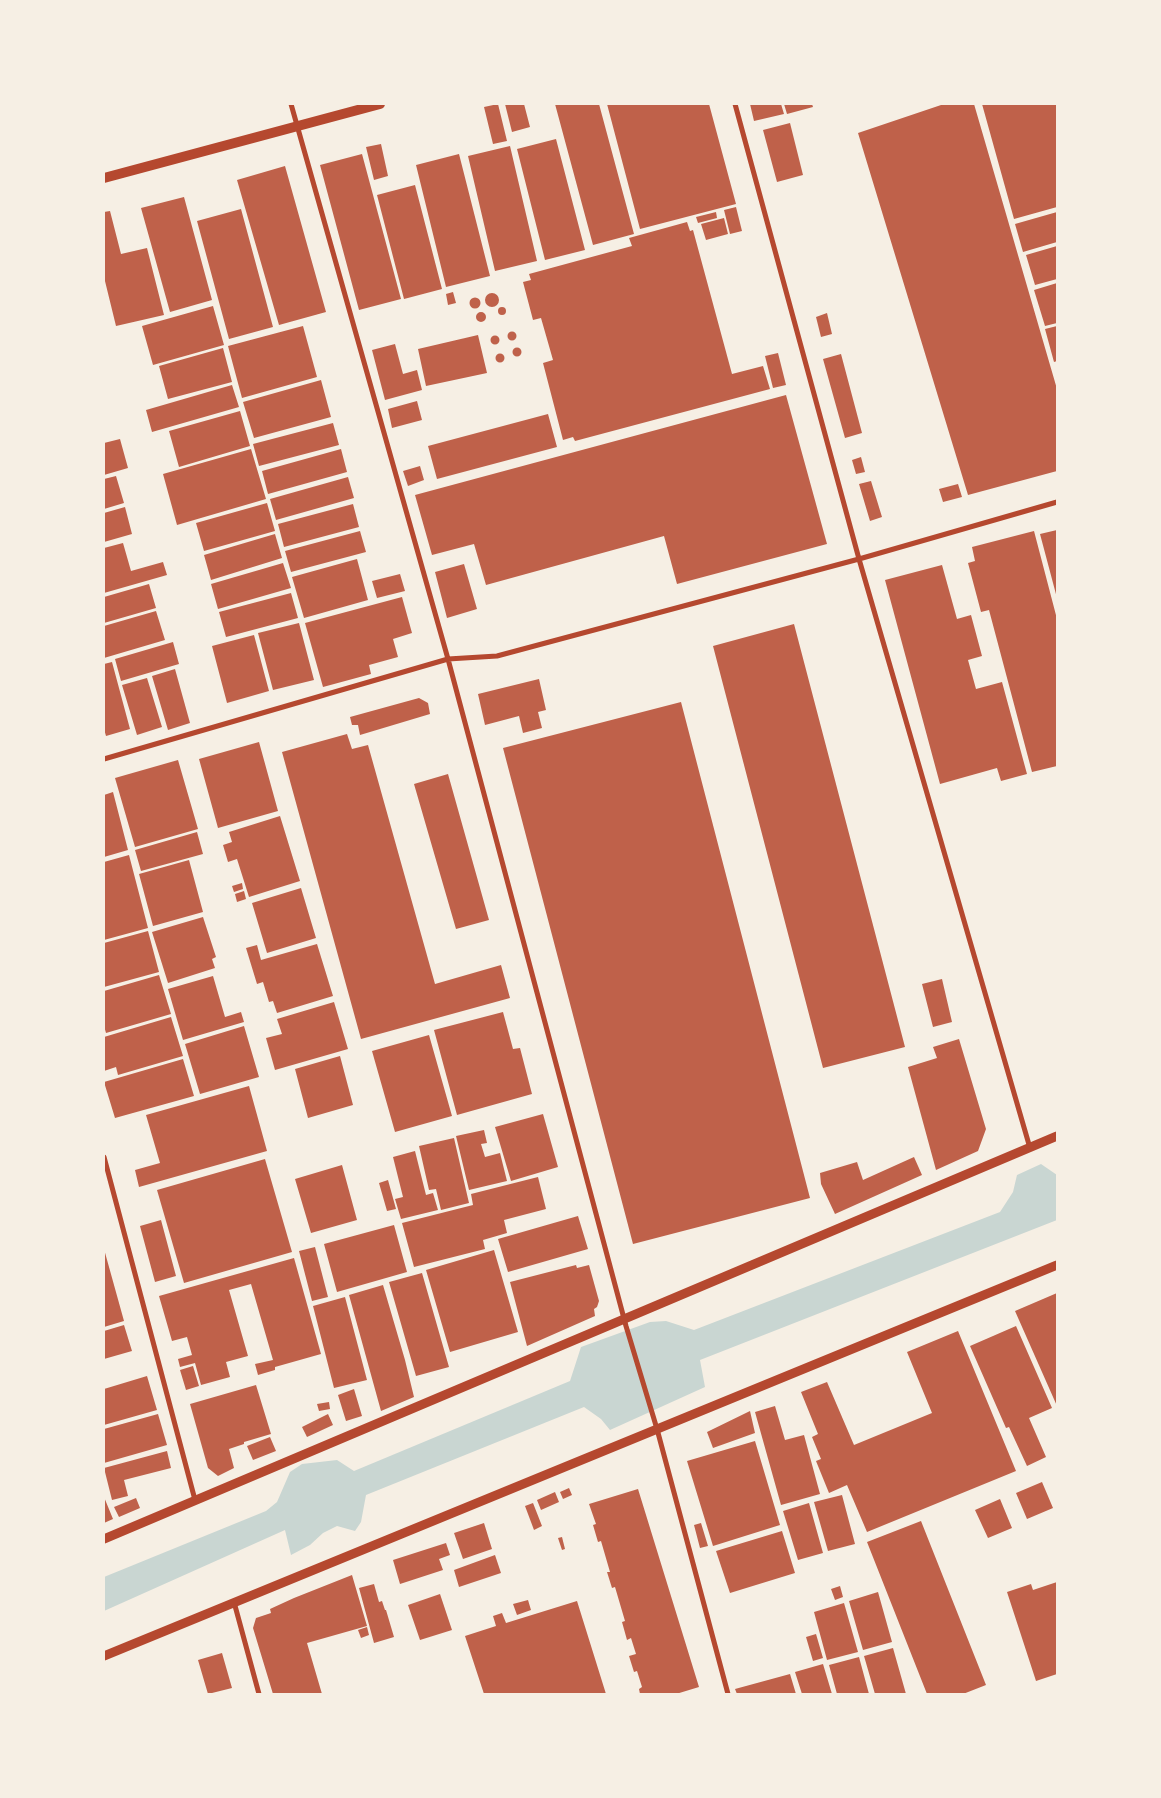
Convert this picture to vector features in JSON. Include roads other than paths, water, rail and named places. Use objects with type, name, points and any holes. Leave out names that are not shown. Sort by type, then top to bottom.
[{"type":"main road","points":[[104,178],[380,104]]},
{"type":"street","points":[[291,104],[448,659],[728,1694]]},
{"type":"street","points":[[735,104],[859,559],[1030,1148]]},
{"type":"street","points":[[104,759],[448,659],[497,656],[859,559],[1057,502]]},
{"type":"street","points":[[104,1539],[626,1322],[1057,1136]]},
{"type":"street","points":[[104,1157],[195,1500]]},
{"type":"street","points":[[104,1656],[656,1425],[1057,1265]]},
{"type":"street","points":[[234,1602],[259,1694]]}]
